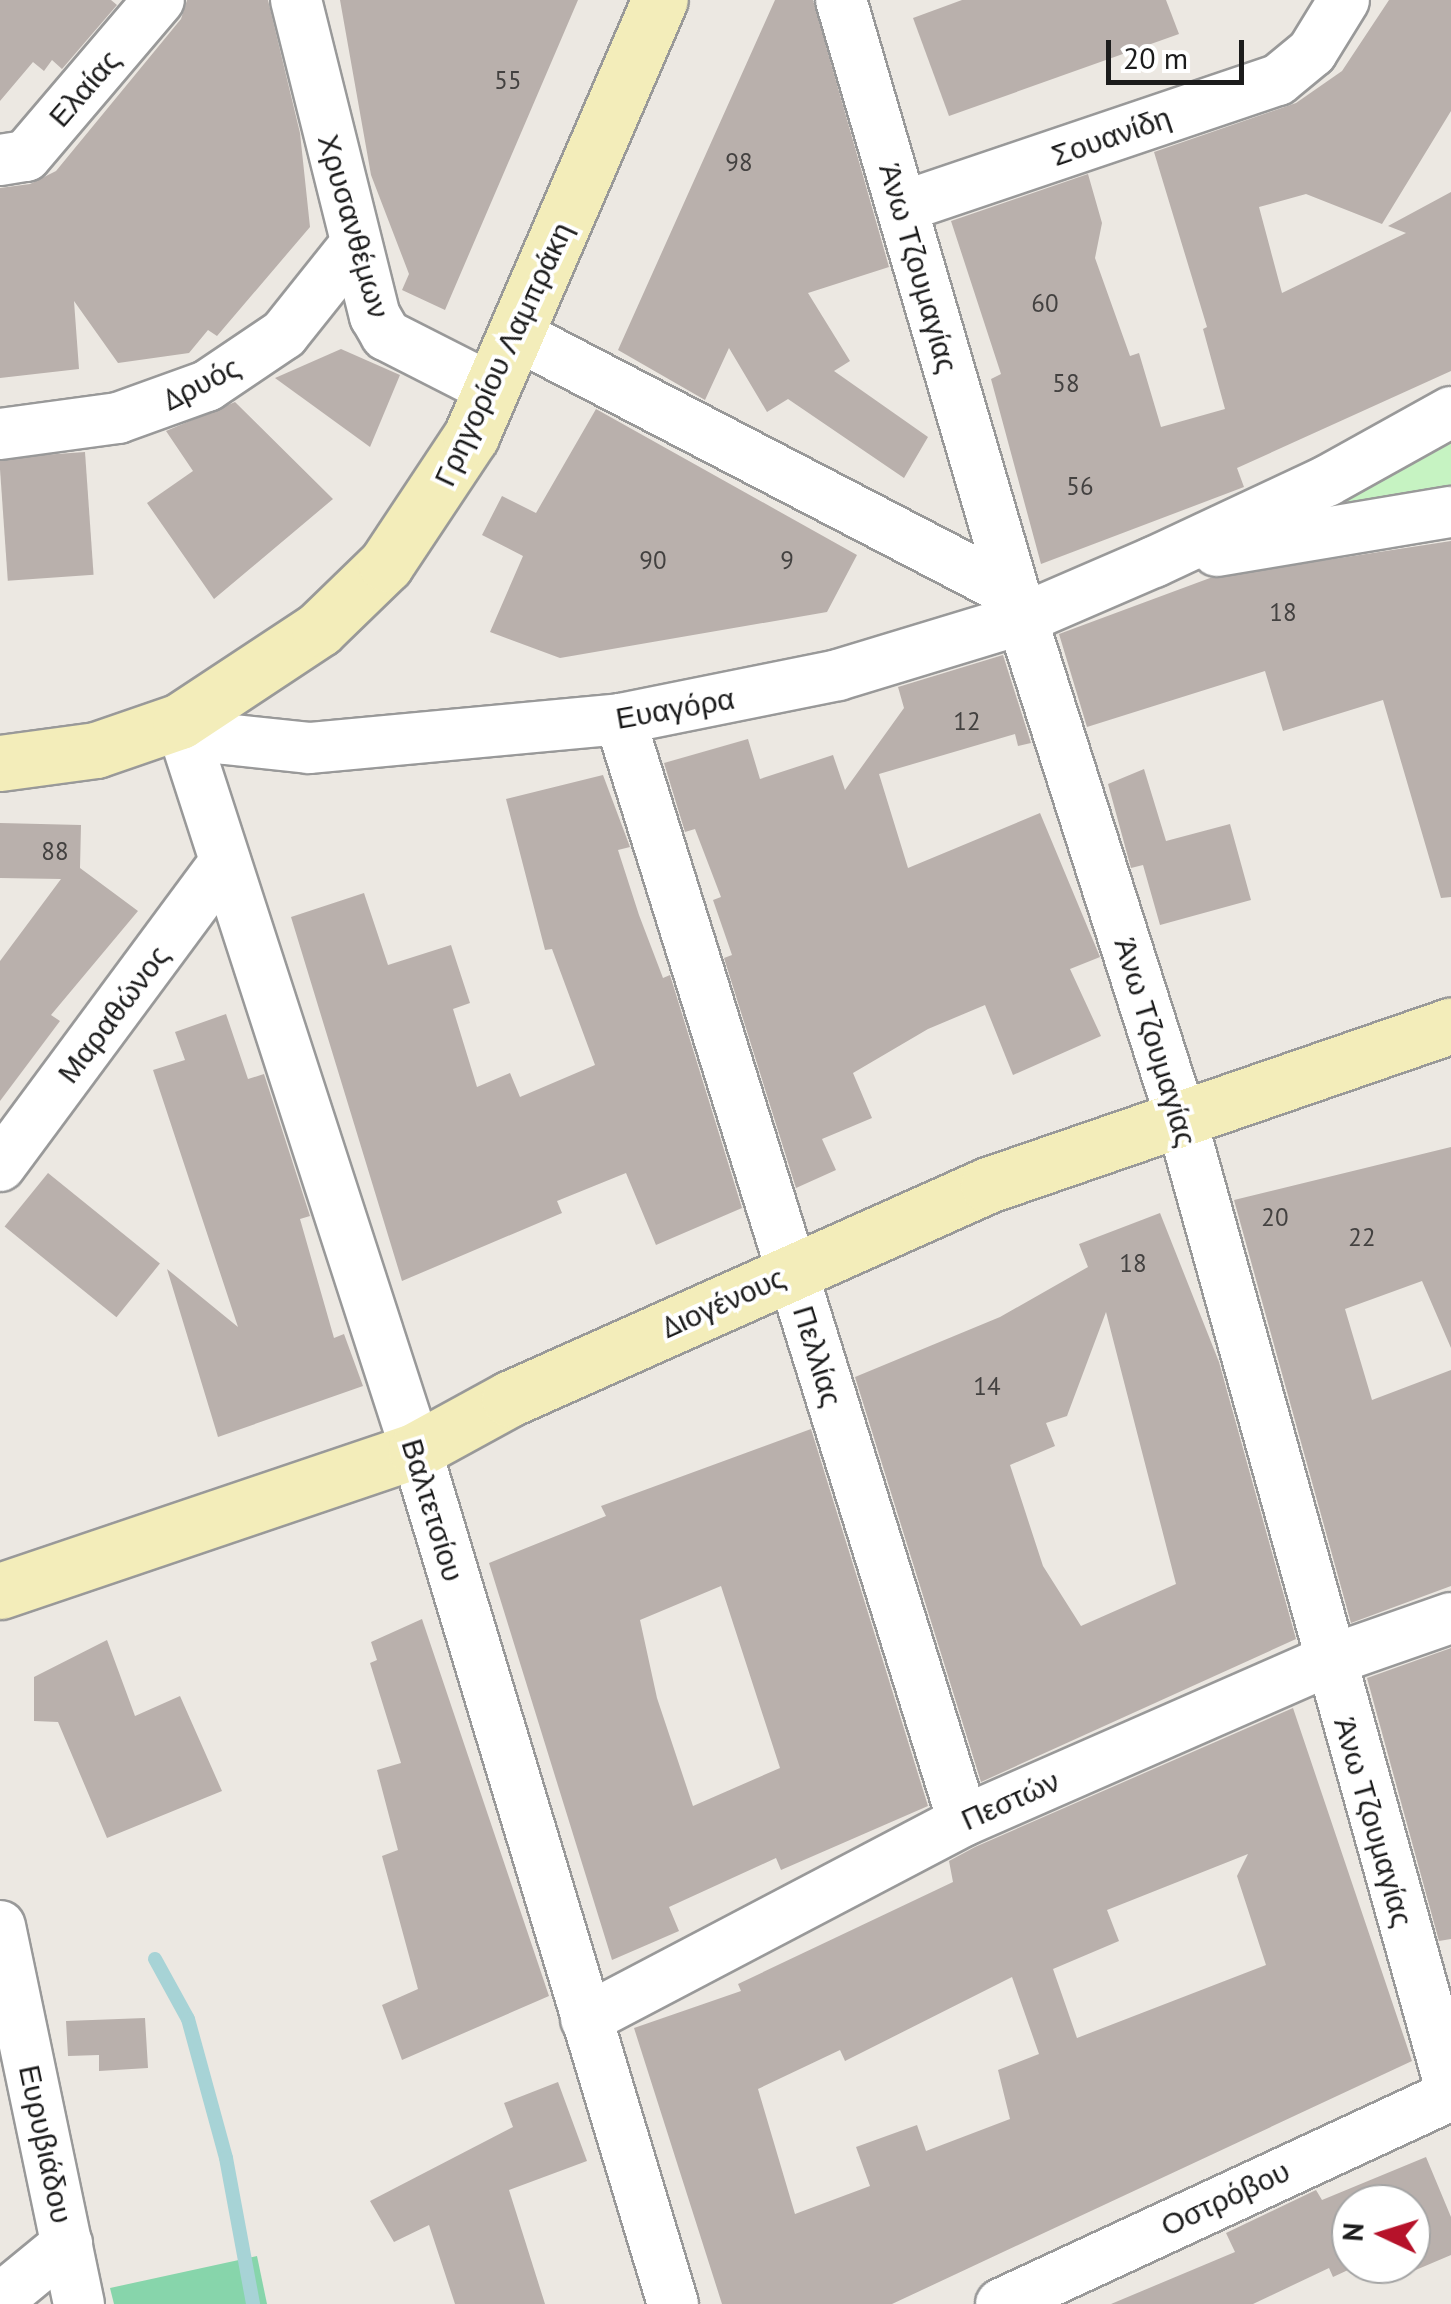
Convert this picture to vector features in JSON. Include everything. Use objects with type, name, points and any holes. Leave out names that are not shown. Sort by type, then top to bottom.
[{"type":"street","name":"Ελαίας","points":[[0,160],[26,156],[160,0]]},
{"type":"street","name":"Χρυσανθέμων","points":[[296,0],[355,245],[386,335],[492,389]]},
{"type":"street","name":"Γρηγορίου Λαμπράκη","points":[[0,764],[96,750],[180,721],[287,654],[360,592],[440,491],[492,389],[660,0]]},
{"type":"street","name":"Άνω Τζουμαγίας","points":[[841,0],[1018,606],[1180,1115],[1328,1661],[1451,2093]]},
{"type":"street","name":"Σουανίδη","points":[[902,207],[1278,80],[1312,52],[1344,0]]},
{"type":"street","name":"Δρυός","points":[[0,434],[118,418],[207,386],[284,334],[355,245]]},
{"type":"street","points":[[517,335],[1018,606]]},
{"type":"street","name":"Ευαγόρα","points":[[180,721],[226,739],[309,748],[620,718],[838,675],[1018,606],[1154,562],[1328,481],[1451,412]]},
{"type":"street","name":"Ευαγόρα","points":[[1154,562],[1451,512]]},
{"type":"street","name":"Πελλίας","points":[[620,718],[963,1821]]},
{"type":"street","name":"Βαλτετσίου","points":[[180,721],[416,1450],[673,2304]]},
{"type":"street","name":"Μαραθώνος","points":[[0,1166],[225,862]]},
{"type":"street","name":"Διογένους","points":[[0,1590],[416,1450],[509,1399],[988,1185],[1180,1115],[1451,1026]]},
{"type":"street","name":"Πεστών","points":[[586,2019],[963,1821],[1328,1661],[1451,1618]]},
{"type":"street","name":"Ευρυβιάδου","points":[[0,1926],[79,2304]]},
{"type":"street","name":"Οστρόβου","points":[[1001,2304],[1451,2093]]},
{"type":"street","points":[[0,2299],[67,2244]]},
{"type":"green space","points":[[1451,433],[1451,501],[1342,511],[1344,499]]},
{"type":"green space","points":[[257,2256],[267,2304],[114,2304],[110,2288]]},
{"type":"building","points":[[0,0],[111,0],[117,5],[62,69],[52,60],[44,71],[33,62],[0,101]]},
{"type":"building","points":[[187,0],[268,0],[300,133],[310,227],[217,336],[208,330],[189,353],[118,363],[74,301],[79,369],[0,378],[0,188],[30,184],[56,171],[181,19]]},
{"type":"building","points":[[340,0],[578,0],[445,310],[402,290],[409,274],[371,175]]},
{"type":"building","points":[[775,0],[813,0],[889,267],[808,293],[850,361],[834,371],[928,437],[904,478],[788,399],[767,412],[729,348],[705,400],[618,350]]},
{"type":"building","points":[[962,0],[1166,0],[1179,34],[949,116],[913,18]]},
{"type":"building","points":[[1389,0],[1451,0],[1451,111],[1382,224],[1306,194],[1259,207],[1282,293],[1406,233],[1388,226],[1451,192],[1451,371],[1237,468],[1244,487],[1041,564],[991,379],[1001,374],[951,221],[1088,174],[1102,223],[1095,258],[1130,356],[1139,353],[1161,427],[1225,409],[1203,329],[1207,327],[1154,152],[1296,103],[1342,71]]},
{"type":"building","points":[[341,349],[400,375],[370,447],[275,378]]},
{"type":"building","points":[[235,402],[333,499],[214,599],[147,503],[193,471],[166,431]]},
{"type":"building","points":[[596,409],[857,555],[827,612],[560,658],[490,632],[523,556],[482,535],[502,496],[536,513]]},
{"type":"building","points":[[85,452],[94,575],[8,581],[0,458]]},
{"type":"building","points":[[1451,541],[1451,897],[1441,898],[1383,700],[1283,731],[1265,671],[1087,727],[1059,634],[1210,578]]},
{"type":"building","points":[[1003,655],[1031,743],[1018,746],[1015,734],[879,774],[908,868],[1040,813],[1100,957],[1070,969],[1101,1036],[1013,1075],[985,1005],[928,1029],[853,1073],[872,1118],[822,1139],[836,1170],[796,1188],[724,958],[732,955],[713,900],[721,897],[695,829],[685,832],[664,763],[748,739],[760,779],[833,755],[845,790],[904,708],[898,687]]},
{"type":"building","points":[[1144,769],[1166,841],[1230,824],[1251,900],[1160,925],[1143,865],[1131,868],[1108,784]]},
{"type":"building","points":[[603,775],[630,847],[618,850],[663,978],[670,975],[742,1208],[656,1245],[626,1173],[557,1201],[562,1213],[402,1281],[291,917],[364,893],[388,965],[451,945],[470,1003],[453,1009],[477,1087],[510,1073],[520,1097],[595,1065],[552,949],[545,950],[506,799]]},
{"type":"building","points":[[0,823],[81,825],[80,868],[138,911],[51,1015],[60,1021],[0,1101],[0,961],[61,879],[0,878]]},
{"type":"building","points":[[226,1014],[248,1079],[264,1074],[310,1216],[300,1219],[334,1338],[344,1334],[363,1386],[218,1437],[167,1269],[238,1327],[153,1070],[185,1060],[175,1032]]},
{"type":"building","points":[[1451,1147],[1451,1348],[1422,1281],[1345,1309],[1372,1400],[1451,1370],[1451,1586],[1351,1623],[1234,1200]]},
{"type":"building","points":[[48,1173],[160,1264],[116,1317],[5,1227]]},
{"type":"building","points":[[1160,1213],[1219,1362],[1296,1639],[981,1782],[855,1377],[1000,1317],[1088,1267],[1079,1244]],"holes":[[[1106,1312],[1176,1584],[1081,1626],[1043,1566],[1010,1465],[1055,1446],[1046,1423],[1067,1416]]]},
{"type":"building","points":[[811,1429],[928,1806],[781,1870],[776,1858],[669,1907],[679,1931],[612,1960],[489,1563],[606,1516],[601,1506]],"holes":[[[721,1586],[780,1768],[693,1806],[657,1698],[640,1620]]]},
{"type":"building","points":[[422,1619],[549,1996],[402,2060],[382,2005],[418,1989],[382,1856],[398,1850],[377,1770],[401,1763],[370,1663],[377,1660],[371,1642]]},
{"type":"building","points":[[107,1640],[135,1716],[180,1696],[222,1791],[107,1838],[58,1722],[34,1721],[34,1677]]},
{"type":"building","points":[[1451,1648],[1451,1939],[1439,1941],[1367,1678]]},
{"type":"building","points":[[1293,1708],[1412,2061],[892,2304],[722,2304],[634,2028],[741,1991],[738,1984],[953,1882],[949,1861]],"holes":[[[1248,1854],[1237,1876],[1266,1965],[1077,2038],[1053,1969],[1119,1941],[1107,1910]],[[1012,1977],[1039,2054],[998,2070],[1010,2119],[926,2151],[917,2125],[856,2147],[870,2186],[795,2214],[758,2089],[840,2050],[845,2061]]]},
{"type":"building","points":[[145,2018],[148,2068],[99,2071],[99,2055],[68,2056],[66,2021]]},
{"type":"building","points":[[558,2082],[587,2161],[509,2190],[545,2304],[455,2304],[429,2225],[394,2242],[370,2201],[513,2127],[504,2103]]},
{"type":"building","points":[[1426,2157],[1451,2217],[1451,2255],[1431,2264],[1431,2184],[1361,2184]]},
{"type":"building","points":[[1316,2190],[1322,2200],[1331,2196],[1331,2272],[1329,2268],[1253,2304],[1111,2304],[1235,2252],[1226,2233]]},
{"type":"waterway","points":[[155,1959],[188,2019],[226,2158],[253,2304]]}]
